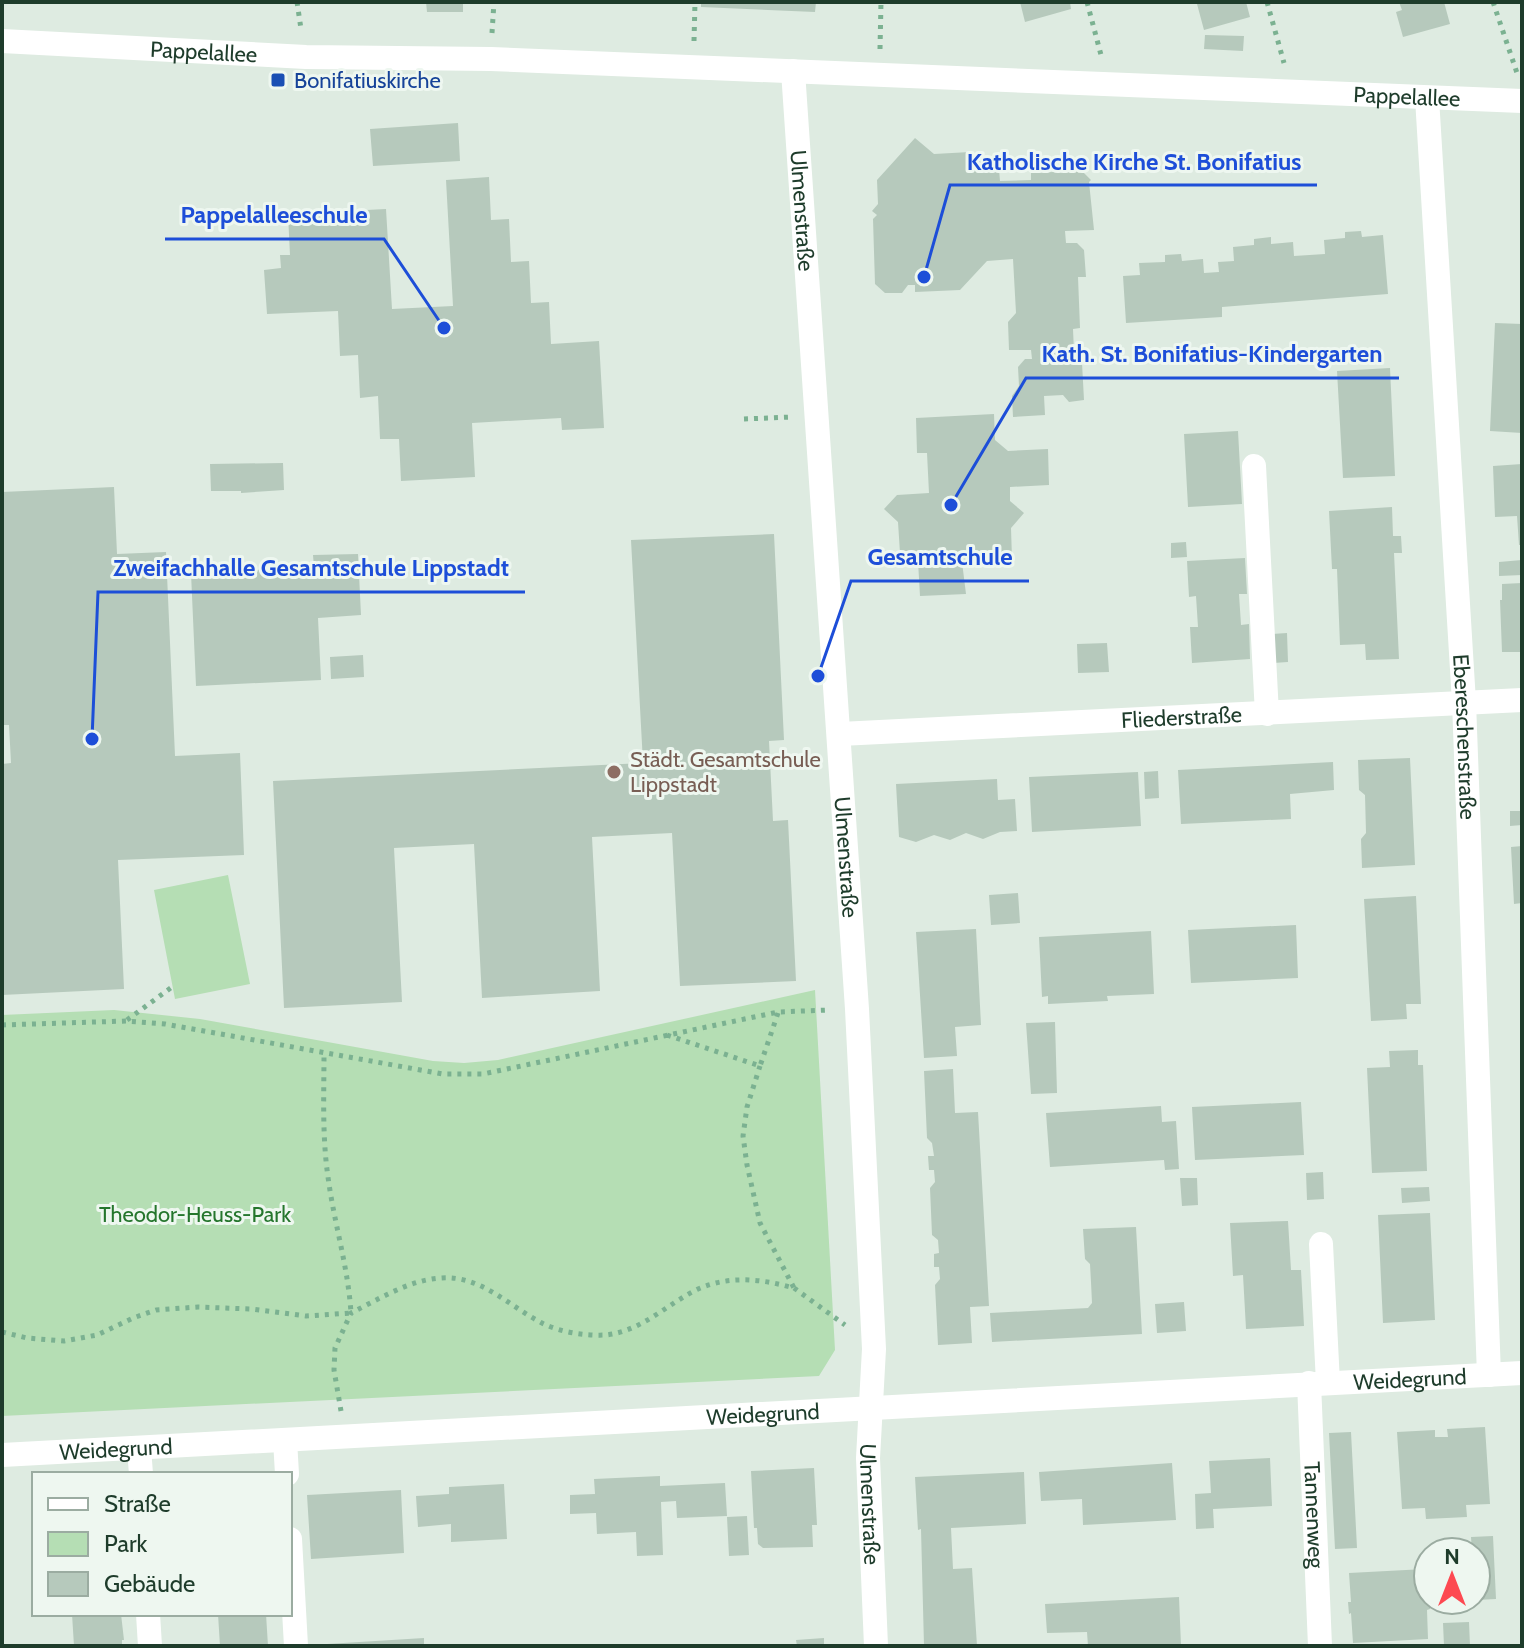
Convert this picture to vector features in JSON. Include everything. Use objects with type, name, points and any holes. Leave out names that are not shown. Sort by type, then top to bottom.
[{"type":"street","name":"Pappelallee","points":[[2,41],[306,57],[491,59],[1522,101]]},
{"type":"street","name":"Ulmenstraße","points":[[793,71],[857,1009],[874,1349],[868,1458],[876,1646]]},
{"type":"street","name":"Ebereschenstraße","points":[[1427,98],[1464,702],[1489,1375]]},
{"type":"street","points":[[1254,466],[1267,714]]},
{"type":"street","name":"Fliederstraße","points":[[840,734],[1522,700]]},
{"type":"street","name":"Tannenweg","points":[[1320,1646],[1318,1383],[1321,1244]]},
{"type":"street","name":"Weidegrund","points":[[2,1455],[1522,1373]]},
{"type":"street","points":[[285,1440],[287,1472]]},
{"type":"street","points":[[139,1448],[141,1472]]},
{"type":"street","points":[[292,1575],[296,1646]]},
{"type":"street","points":[[148,1616],[150,1646]]},
{"type":"path","points":[[694,67],[695,2]]},
{"type":"path","points":[[880,75],[881,2]]},
{"type":"path","points":[[1087,2],[1108,85]]},
{"type":"path","points":[[1267,2],[1292,93]]},
{"type":"path","points":[[1493,2],[1517,74]]},
{"type":"path","points":[[744,419],[816,416]]},
{"type":"path","points":[[126,1021],[172,987]]},
{"type":"path","points":[[2,1025],[126,1021],[165,1024],[443,1074],[483,1074],[778,1012],[857,1009]]},
{"type":"path","points":[[778,1012],[747,1107],[743,1136],[760,1223],[794,1288]]},
{"type":"path","points":[[665,1034],[760,1066]]},
{"type":"path","points":[[324,1053],[323,1141],[349,1282],[351,1313],[335,1348],[334,1370],[340,1396],[343,1437]]},
{"type":"path","points":[[2,1332],[64,1341],[97,1335],[156,1310],[198,1307],[252,1309],[306,1316],[351,1313],[415,1282],[443,1277],[474,1282],[541,1323],[559,1330],[606,1335],[635,1327],[698,1290],[725,1281],[763,1279],[794,1288],[874,1349]]},
{"type":"green space","points":[[228,875],[250,984],[175,999],[154,890]]},
{"type":"green space","name":"Theodor-Heuss-Park","points":[[815,990],[835,1350],[819,1376],[2,1416],[2,1015],[114,1010],[200,1019],[433,1061],[464,1063],[498,1060]]},
{"type":"building","points":[[426,2],[463,2],[463,12],[427,12]]},
{"type":"building","points":[[701,2],[816,2],[815,12],[701,7]]},
{"type":"building","points":[[1020,2],[1070,2],[1071,9],[1025,22]]},
{"type":"building","points":[[1246,2],[1250,17],[1204,30],[1197,4]]},
{"type":"building","points":[[1399,2],[1444,2],[1450,24],[1403,37],[1396,12],[1402,10]]},
{"type":"building","points":[[1205,35],[1244,36],[1243,51],[1204,49]]},
{"type":"building","points":[[458,123],[460,161],[373,166],[370,129]]},
{"type":"building","points":[[915,138],[934,154],[970,152],[970,159],[998,158],[1000,181],[1031,180],[1031,173],[1079,173],[1081,170],[1091,180],[1094,230],[1065,231],[1066,243],[1077,243],[1084,250],[1086,277],[1078,277],[1080,328],[1073,329],[1074,352],[1061,353],[1062,364],[1082,363],[1084,400],[1069,402],[1063,395],[1044,396],[1045,415],[1013,417],[1012,396],[1019,386],[1018,367],[1025,359],[1032,359],[1031,350],[1009,350],[1008,322],[1016,313],[1013,259],[987,261],[960,290],[915,292],[915,285],[908,285],[902,293],[885,293],[875,284],[873,219],[877,215],[872,211],[878,204],[877,180]]},
{"type":"building","points":[[489,177],[491,220],[509,219],[511,262],[529,261],[531,303],[549,302],[551,344],[599,341],[604,428],[562,430],[561,418],[472,423],[475,477],[401,481],[399,439],[380,439],[378,396],[360,398],[358,355],[340,356],[338,311],[267,314],[264,270],[281,268],[280,255],[290,255],[288,214],[386,209],[392,309],[453,306],[446,180]]},
{"type":"building","points":[[1361,231],[1362,237],[1383,235],[1388,294],[1222,307],[1222,317],[1126,323],[1123,276],[1140,275],[1139,263],[1165,262],[1165,255],[1181,254],[1182,261],[1203,259],[1204,273],[1219,272],[1218,262],[1234,261],[1233,247],[1254,245],[1254,239],[1271,237],[1271,244],[1293,242],[1294,256],[1325,254],[1324,240],[1345,238],[1345,232]]},
{"type":"building","points":[[1495,323],[1522,324],[1522,433],[1490,431]]},
{"type":"building","points":[[1390,368],[1395,476],[1343,478],[1337,371]]},
{"type":"building","points":[[994,414],[995,440],[1008,451],[1048,449],[1049,485],[1010,487],[1010,501],[1024,513],[1011,528],[1012,559],[962,562],[966,594],[920,596],[918,561],[927,560],[927,552],[900,553],[898,522],[884,509],[897,495],[929,493],[927,453],[917,453],[916,418]]},
{"type":"building","points":[[1238,431],[1242,504],[1188,507],[1184,434]]},
{"type":"building","points":[[283,463],[284,490],[241,493],[211,491],[210,464]]},
{"type":"building","points":[[1522,464],[1522,545],[1519,545],[1517,516],[1495,517],[1493,466]]},
{"type":"building","points":[[114,487],[117,554],[166,552],[175,756],[240,753],[244,855],[118,860],[124,989],[2,995],[2,764],[11,763],[9,725],[2,725],[2,492]]},
{"type":"building","points":[[1392,507],[1393,536],[1401,536],[1402,553],[1394,553],[1399,659],[1366,660],[1365,644],[1340,645],[1337,569],[1332,569],[1329,511]]},
{"type":"building","name":"Städt. Gesamtschule Lippstadt","points":[[774,534],[784,740],[769,741],[773,821],[788,820],[796,981],[680,986],[672,833],[592,837],[600,991],[482,998],[474,844],[394,848],[402,1002],[284,1008],[273,781],[643,763],[631,540]]},
{"type":"building","points":[[1186,542],[1187,557],[1171,558],[1171,543]]},
{"type":"building","points":[[358,554],[361,615],[318,618],[321,680],[196,686],[191,573],[314,567],[313,555]]},
{"type":"building","points":[[1245,558],[1247,594],[1239,594],[1241,625],[1249,624],[1250,659],[1192,663],[1190,627],[1198,627],[1196,596],[1189,597],[1187,561]]},
{"type":"building","points":[[1522,560],[1522,575],[1499,576],[1499,562]]},
{"type":"building","points":[[1522,583],[1522,652],[1502,652],[1502,584]]},
{"type":"building","points":[[1287,633],[1288,662],[1273,663],[1272,634]]},
{"type":"building","points":[[1107,643],[1109,672],[1078,673],[1077,644]]},
{"type":"building","points":[[363,655],[364,677],[331,679],[330,657]]},
{"type":"building","points":[[1410,758],[1415,865],[1362,868],[1361,839],[1366,833],[1365,795],[1359,790],[1358,760]]},
{"type":"building","points":[[1333,762],[1334,790],[1290,794],[1291,819],[1181,824],[1178,770]]},
{"type":"building","points":[[1158,771],[1159,798],[1145,799],[1144,772]]},
{"type":"building","points":[[1138,772],[1141,826],[1032,832],[1029,777]]},
{"type":"building","points":[[997,779],[998,800],[1015,799],[1017,831],[1000,832],[983,839],[966,833],[950,840],[934,835],[916,842],[899,837],[896,784]]},
{"type":"building","points":[[1510,811],[1522,811],[1522,825],[1510,826]]},
{"type":"building","points":[[1522,846],[1522,903],[1514,904],[1511,847]]},
{"type":"building","points":[[1018,893],[1020,923],[991,925],[989,895]]},
{"type":"building","points":[[1416,896],[1421,1004],[1406,1004],[1407,1019],[1371,1021],[1364,899]]},
{"type":"building","points":[[1296,925],[1298,978],[1191,983],[1188,930]]},
{"type":"building","points":[[976,929],[981,1025],[955,1027],[957,1056],[924,1058],[916,932]]},
{"type":"building","points":[[1151,931],[1154,994],[1107,996],[1108,1001],[1048,1004],[1048,996],[1042,997],[1039,937]]},
{"type":"building","points":[[1055,1022],[1057,1093],[1031,1094],[1026,1023]]},
{"type":"building","points":[[1418,1050],[1418,1065],[1423,1065],[1427,1171],[1372,1173],[1367,1068],[1390,1067],[1389,1051]]},
{"type":"building","points":[[953,1069],[955,1113],[978,1112],[989,1306],[970,1307],[972,1343],[938,1345],[935,1285],[940,1279],[939,1267],[934,1267],[934,1254],[939,1253],[938,1240],[932,1235],[930,1188],[935,1182],[934,1170],[929,1170],[928,1156],[934,1156],[932,1143],[927,1138],[924,1071]]},
{"type":"building","points":[[1301,1102],[1304,1155],[1195,1160],[1192,1107]]},
{"type":"building","points":[[1161,1106],[1162,1122],[1176,1121],[1179,1169],[1165,1170],[1164,1160],[1050,1167],[1046,1113]]},
{"type":"building","points":[[1323,1172],[1324,1199],[1307,1200],[1306,1173]]},
{"type":"building","points":[[1180,1178],[1197,1178],[1198,1205],[1182,1206]]},
{"type":"building","points":[[1429,1187],[1430,1201],[1402,1203],[1401,1188]]},
{"type":"building","points":[[1430,1213],[1435,1320],[1383,1323],[1378,1215]]},
{"type":"building","points":[[1288,1221],[1291,1270],[1301,1270],[1304,1326],[1246,1329],[1243,1275],[1233,1276],[1230,1223]]},
{"type":"building","points":[[1136,1227],[1142,1334],[992,1342],[990,1313],[1088,1308],[1092,1303],[1090,1264],[1085,1259],[1083,1229]]},
{"type":"building","points":[[1184,1302],[1186,1331],[1157,1333],[1155,1304]]},
{"type":"building","points":[[1485,1427],[1490,1504],[1466,1505],[1467,1517],[1426,1519],[1425,1508],[1402,1509],[1397,1432],[1435,1430],[1435,1437],[1448,1437],[1447,1429]]},
{"type":"building","points":[[1351,1432],[1357,1548],[1335,1549],[1329,1433]]},
{"type":"building","points":[[1270,1458],[1272,1506],[1213,1509],[1214,1528],[1196,1529],[1195,1494],[1211,1493],[1209,1461]]},
{"type":"building","points":[[1172,1463],[1176,1520],[1083,1525],[1082,1499],[1041,1501],[1039,1472]]},
{"type":"building","points":[[814,1468],[817,1525],[812,1525],[813,1547],[763,1548],[758,1544],[757,1528],[754,1528],[751,1471]]},
{"type":"building","points":[[1024,1472],[1026,1524],[951,1528],[953,1569],[972,1568],[977,1646],[924,1646],[921,1529],[918,1530],[915,1477]]},
{"type":"building","points":[[660,1476],[660,1486],[725,1483],[727,1516],[677,1518],[676,1501],[661,1502],[663,1555],[637,1556],[636,1532],[597,1534],[596,1513],[570,1514],[570,1495],[595,1494],[594,1479]]},
{"type":"building","points":[[504,1484],[507,1539],[451,1542],[451,1524],[418,1527],[416,1496],[449,1494],[449,1487]]},
{"type":"building","points":[[401,1490],[404,1553],[311,1559],[307,1495]]},
{"type":"building","points":[[747,1516],[749,1555],[729,1556],[727,1517]]},
{"type":"building","points":[[1492,1536],[1496,1599],[1492,1599]]},
{"type":"building","points":[[1412,1570],[1412,1616],[1427,1616],[1428,1639],[1353,1643],[1348,1602],[1351,1602],[1349,1573]]},
{"type":"building","points":[[1179,1597],[1181,1646],[1088,1646],[1087,1632],[1047,1633],[1045,1604]]},
{"type":"building","points":[[72,1616],[121,1616],[122,1646],[74,1646]]},
{"type":"building","points":[[218,1616],[266,1616],[268,1646],[220,1646]]},
{"type":"building","points":[[1469,1622],[1470,1646],[1444,1646],[1443,1623]]},
{"type":"building","points":[[424,1638],[424,1646],[327,1646],[327,1644]]},
{"type":"building","points":[[824,1638],[824,1646],[797,1646],[796,1640]]},
{"type":"place","name":"Bonifatiuskirche","points":[[278,80]]},
{"type":"place","name":"Katholische Kirche St. Bonifatius","points":[[924,277]]},
{"type":"place","name":"Pappelalleeschule","points":[[444,328]]},
{"type":"place","name":"Kath. St. Bonifatius-Kindergarten","points":[[951,505]]},
{"type":"place","name":"Gesamtschule","points":[[818,676]]},
{"type":"place","name":"Zweifachhalle Gesamtschule Lippstadt","points":[[92,739]]},
{"type":"place","name":"Städt. Gesamtschule Lippstadt","points":[[614,772]]}]
